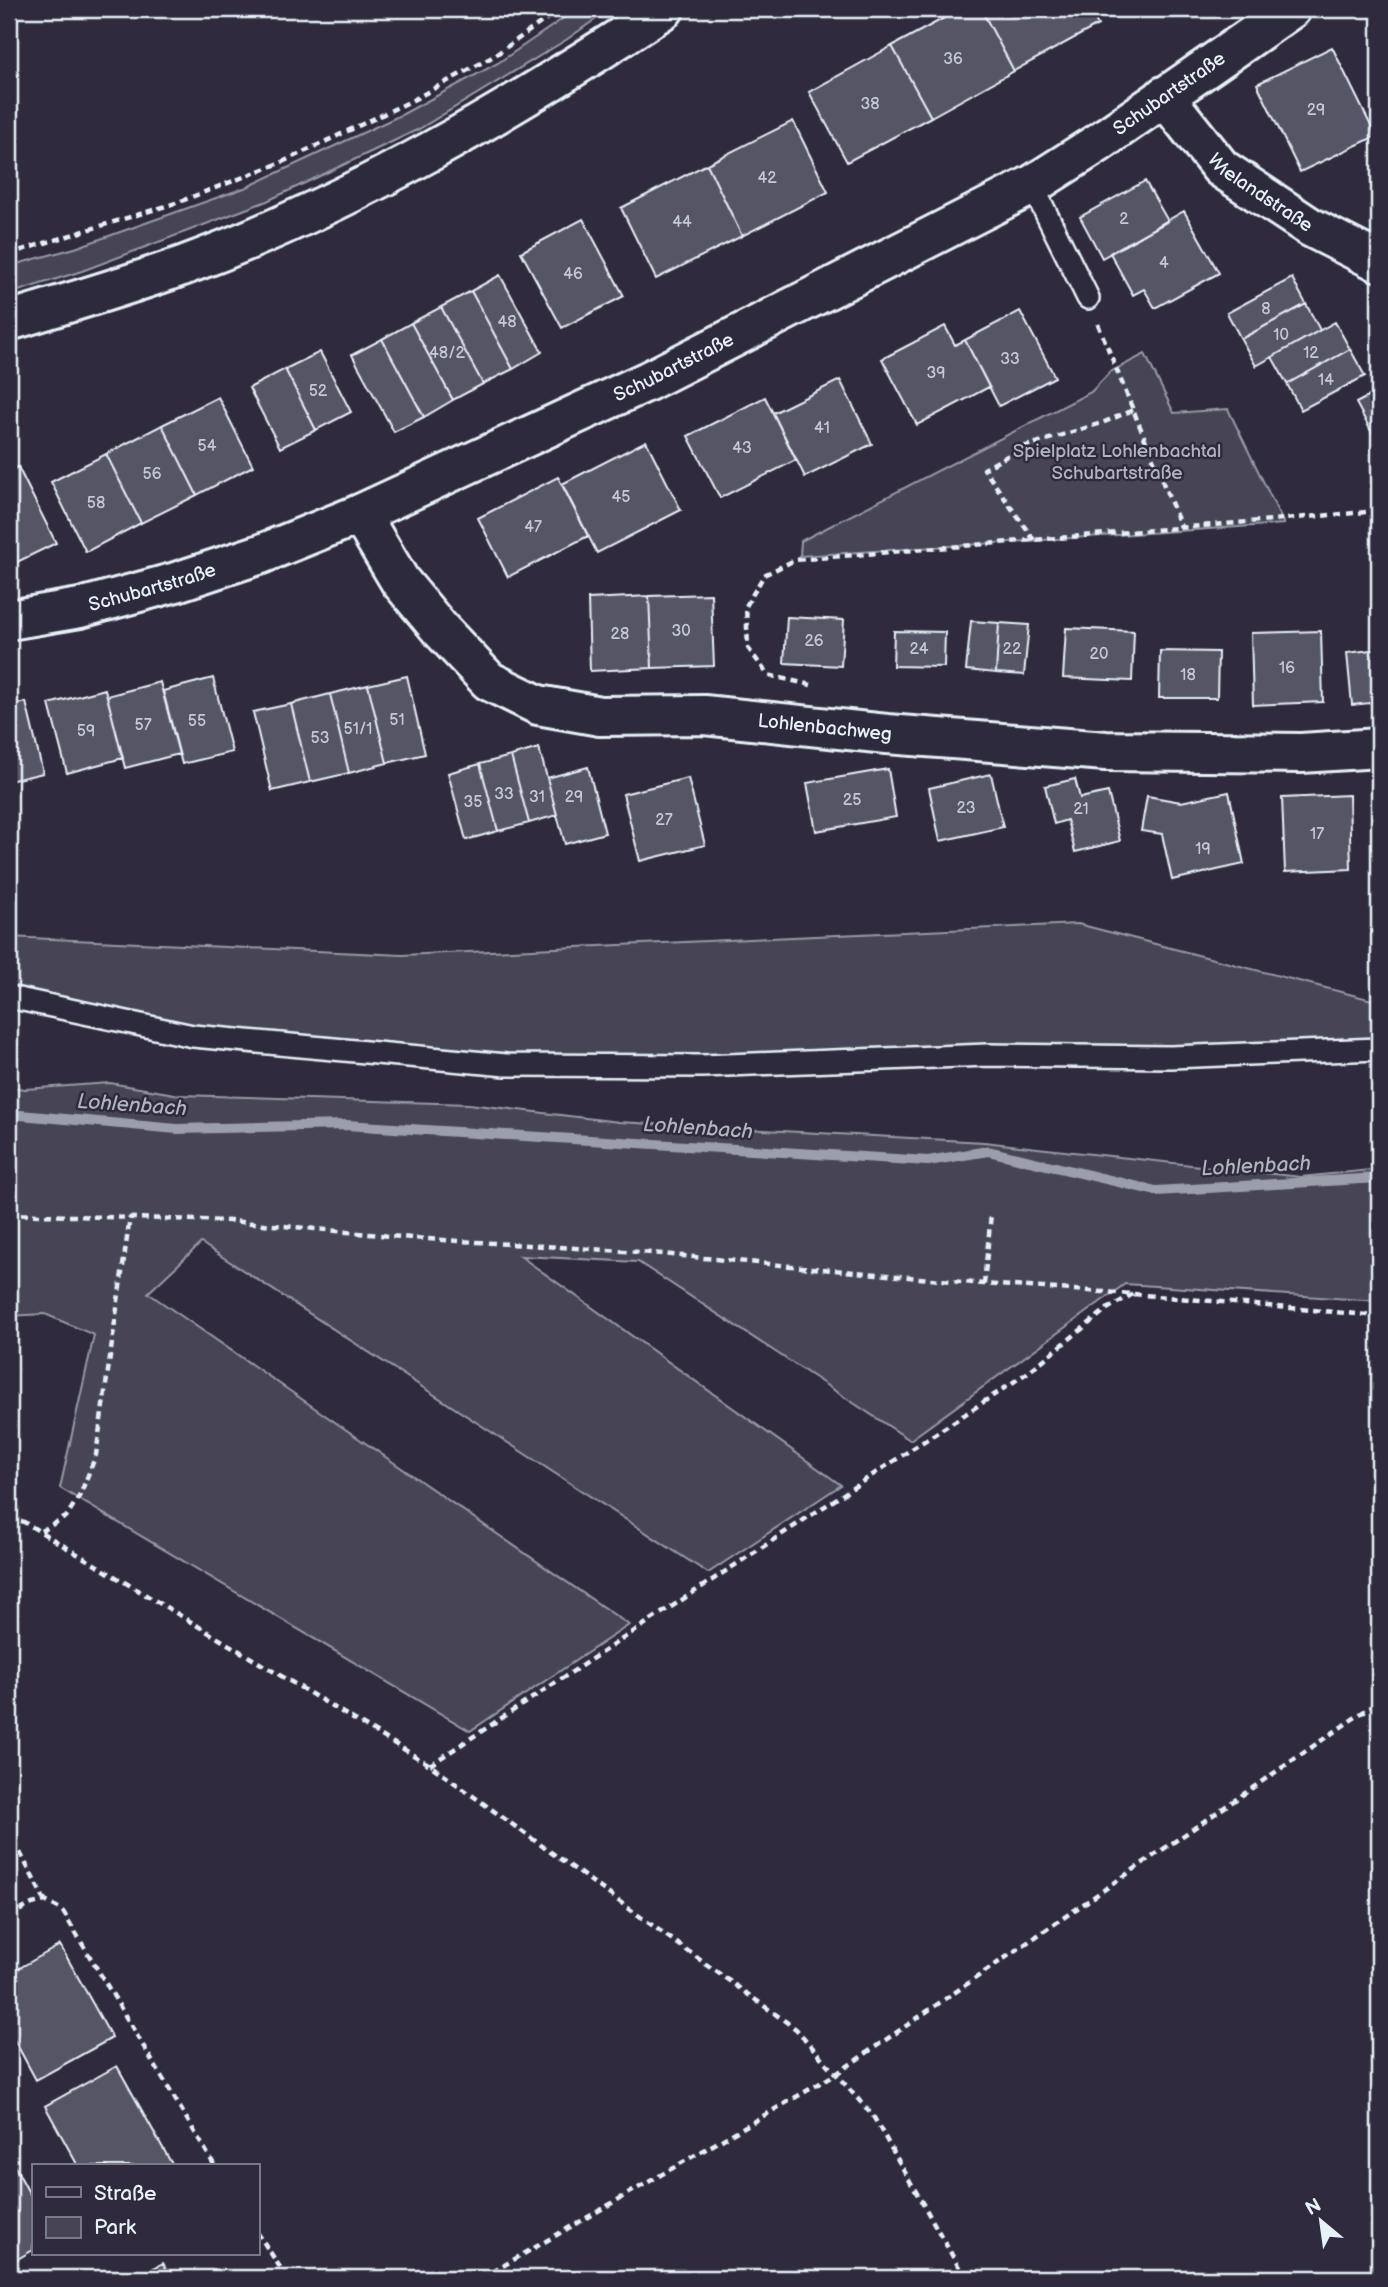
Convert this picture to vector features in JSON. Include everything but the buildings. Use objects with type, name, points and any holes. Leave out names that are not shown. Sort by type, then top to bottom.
[{"type":"street","points":[[9,321],[185,265],[307,213],[430,151],[586,61],[664,9]]},
{"type":"street","name":"Schubartstraße","points":[[9,620],[80,608],[176,582],[261,554],[360,514],[648,381],[1032,185],[1098,143],[1291,9]]},
{"type":"street","name":"Wielandstraße","points":[[1164,96],[1221,168],[1310,227],[1379,262]]},
{"type":"street","name":"Lohlenbachweg","points":[[360,514],[400,581],[440,629],[489,681],[538,705],[600,716],[704,715],[887,734],[1106,751],[1301,753],[1379,748]]},
{"type":"lane","points":[[1032,185],[1088,298]]},
{"type":"lane","points":[[9,997],[193,1035],[506,1065],[702,1066],[988,1055],[1171,1057],[1379,1049]]},
{"type":"path","points":[[9,254],[176,203],[280,163],[411,101],[494,56],[560,9]]},
{"type":"path","points":[[1088,298],[1181,527]]},
{"type":"path","points":[[1034,540],[984,469],[1023,447],[1102,423],[1133,410]]},
{"type":"path","points":[[819,687],[768,675],[748,648],[746,606],[764,575],[795,560],[1379,511]]},
{"type":"path","points":[[9,1214],[231,1222],[412,1238],[640,1252],[984,1284],[1379,1315]]},
{"type":"path","points":[[984,1284],[990,1214]]},
{"type":"path","points":[[40,1532],[66,1517],[80,1495],[96,1454],[130,1217]]},
{"type":"path","points":[[430,1765],[971,1412],[1027,1373],[1107,1308],[1133,1294]]},
{"type":"path","points":[[9,1519],[24,1522],[430,1765],[796,2029],[873,2116],[965,2278]]},
{"type":"path","points":[[482,2278],[836,2074],[1379,1701]]},
{"type":"path","points":[[9,1831],[46,1901],[62,1910],[214,2164]]},
{"type":"path","points":[[9,1916],[32,1904],[46,1901]]},
{"type":"path","points":[[259,2235],[287,2278]]},
{"type":"green space","points":[[577,9],[610,9],[566,40],[419,129],[267,201],[82,271],[9,294],[9,266],[75,248],[247,187],[403,114],[498,63]]},
{"type":"green space","name":"Spielplatz Lohlenbachtal Schubartstraße","points":[[1145,354],[1174,413],[1228,409],[1284,524],[800,556],[801,541],[1091,392],[1110,372]]},
{"type":"green space","points":[[1078,924],[1372,1000],[1379,999],[1379,1049],[506,1065],[193,1036],[9,997],[9,937],[402,955]]},
{"type":"green space","points":[[110,1083],[180,1095],[469,1104],[619,1122],[984,1142],[1301,1177],[1379,1169],[1379,1301],[1125,1284],[910,1440],[638,1262],[520,1256],[841,1485],[708,1573],[201,1243],[148,1293],[629,1625],[470,1731],[60,1488],[94,1335],[45,1314],[9,1316],[9,1087],[25,1089]]},
{"type":"waterway","name":"Lohlenbach","points":[[9,1114],[177,1129],[346,1125],[928,1161],[988,1151],[1156,1191],[1379,1178]]}]
